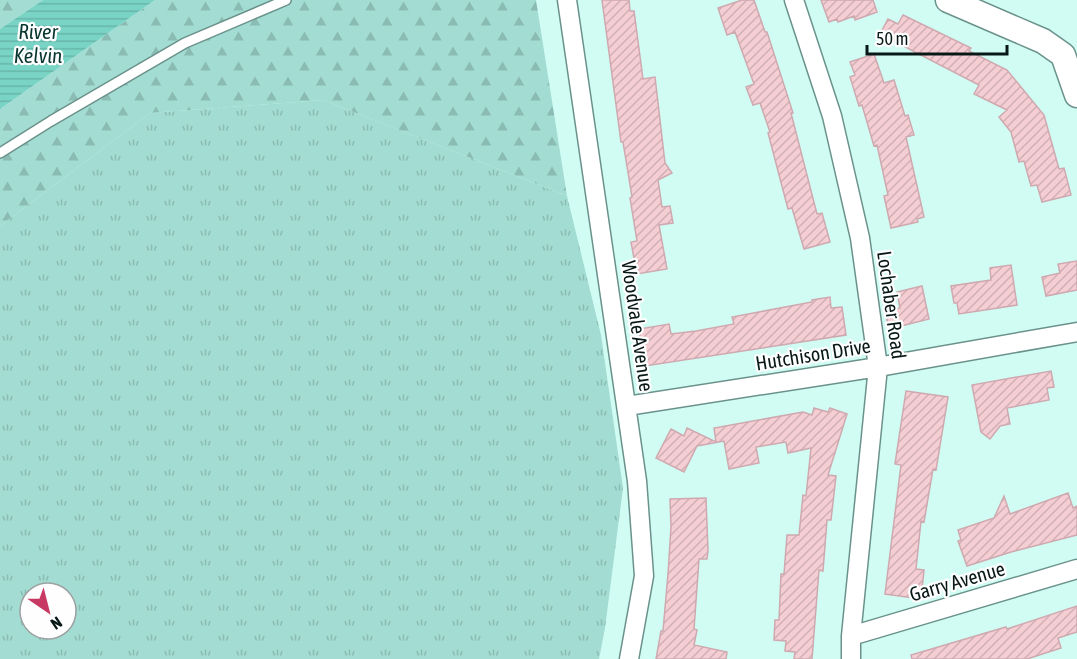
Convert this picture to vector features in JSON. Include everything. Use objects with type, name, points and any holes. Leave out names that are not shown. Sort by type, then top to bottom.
[{"type":"street","name":"Woodvale Avenue","points":[[567,0],[637,481],[644,576],[629,659]]},
{"type":"street","name":"Lochaber Road","points":[[794,0],[832,116],[860,238],[878,367],[851,636],[851,659]]},
{"type":"street","points":[[948,0],[1070,53],[1077,95]]},
{"type":"street","name":"Hutchison Drive","points":[[627,406],[878,367],[1077,332]]},
{"type":"street","name":"Garry Avenue","points":[[851,636],[1077,569]]},
{"type":"lane","points":[[0,153],[185,44],[286,0]]},
{"type":"green space","points":[[0,0],[43,0],[0,29]]},
{"type":"green space","points":[[155,0],[536,0],[567,196],[323,100],[150,113],[0,226],[0,109]]},
{"type":"green space","points":[[323,100],[567,196],[601,335],[623,488],[599,659],[0,659],[0,226],[150,113]]},
{"type":"water","name":"River Kelvin","points":[[43,0],[155,0],[0,109],[0,29]]},
{"type":"building","points":[[602,0],[629,0],[630,11],[634,11],[643,79],[655,77],[665,163],[672,173],[658,180],[662,207],[670,206],[673,223],[659,225],[667,269],[637,274],[631,242],[637,241],[630,198],[632,197],[623,142],[621,142]]},
{"type":"building","points":[[742,0],[754,0],[765,32],[767,32],[793,113],[791,113],[817,214],[822,213],[830,242],[804,249],[792,208],[788,209],[768,133],[770,132],[760,103],[753,105],[746,87],[754,84],[735,32],[727,35],[718,8]]},
{"type":"building","points":[[821,0],[873,0],[877,12],[855,20],[854,16],[838,22],[837,19],[829,22]]},
{"type":"building","points":[[903,15],[971,48],[969,51],[1007,70],[1044,115],[1059,169],[1064,168],[1071,195],[1042,202],[1037,185],[1031,186],[1024,161],[1019,162],[1011,132],[999,117],[1007,110],[974,94],[979,85],[880,34],[888,19],[898,24]]},
{"type":"building","points":[[874,54],[884,83],[894,80],[905,116],[908,115],[914,135],[906,137],[924,217],[917,219],[918,222],[891,228],[884,196],[888,195],[877,145],[874,146],[862,105],[859,106],[850,77],[855,75],[850,62]]},
{"type":"building","points":[[1077,261],[1077,290],[1046,296],[1042,277],[1060,273],[1058,264]]},
{"type":"building","points":[[1011,265],[1017,305],[959,314],[951,286],[991,280],[990,268]]},
{"type":"building","points":[[922,286],[929,319],[889,329],[885,311],[900,308],[897,292]]},
{"type":"building","points":[[830,297],[831,308],[842,307],[846,335],[645,366],[639,329],[669,324],[671,334],[696,331],[734,324],[732,317]]},
{"type":"building","points":[[1051,371],[1054,387],[1047,388],[1049,400],[1007,408],[1010,424],[1000,426],[990,439],[981,432],[972,385]]},
{"type":"building","points":[[906,391],[948,397],[936,470],[933,469],[924,522],[921,521],[916,569],[924,570],[921,599],[885,594],[901,465],[895,464]]},
{"type":"building","points":[[814,408],[828,412],[830,408],[847,414],[828,475],[836,476],[831,520],[827,520],[823,571],[819,570],[812,659],[794,659],[795,652],[785,651],[786,641],[774,640],[775,620],[779,620],[781,574],[784,574],[787,535],[799,535],[811,448],[788,453],[786,442],[756,447],[759,463],[729,469],[724,441],[697,446],[684,472],[656,458],[671,429],[684,436],[687,428],[716,442],[714,428],[803,412],[812,415]]},
{"type":"building","points":[[1068,493],[1073,508],[1077,506],[1077,535],[967,566],[958,541],[961,540],[958,530],[994,518],[1004,496],[1010,514]]},
{"type":"building","points":[[706,498],[708,551],[707,559],[699,559],[694,629],[697,630],[694,645],[727,652],[726,659],[656,659],[661,631],[663,631],[668,574],[670,499]]},
{"type":"building","points":[[1077,606],[1077,632],[1058,638],[1061,648],[1027,659],[912,659],[911,655],[1006,627],[1007,629]]}]
